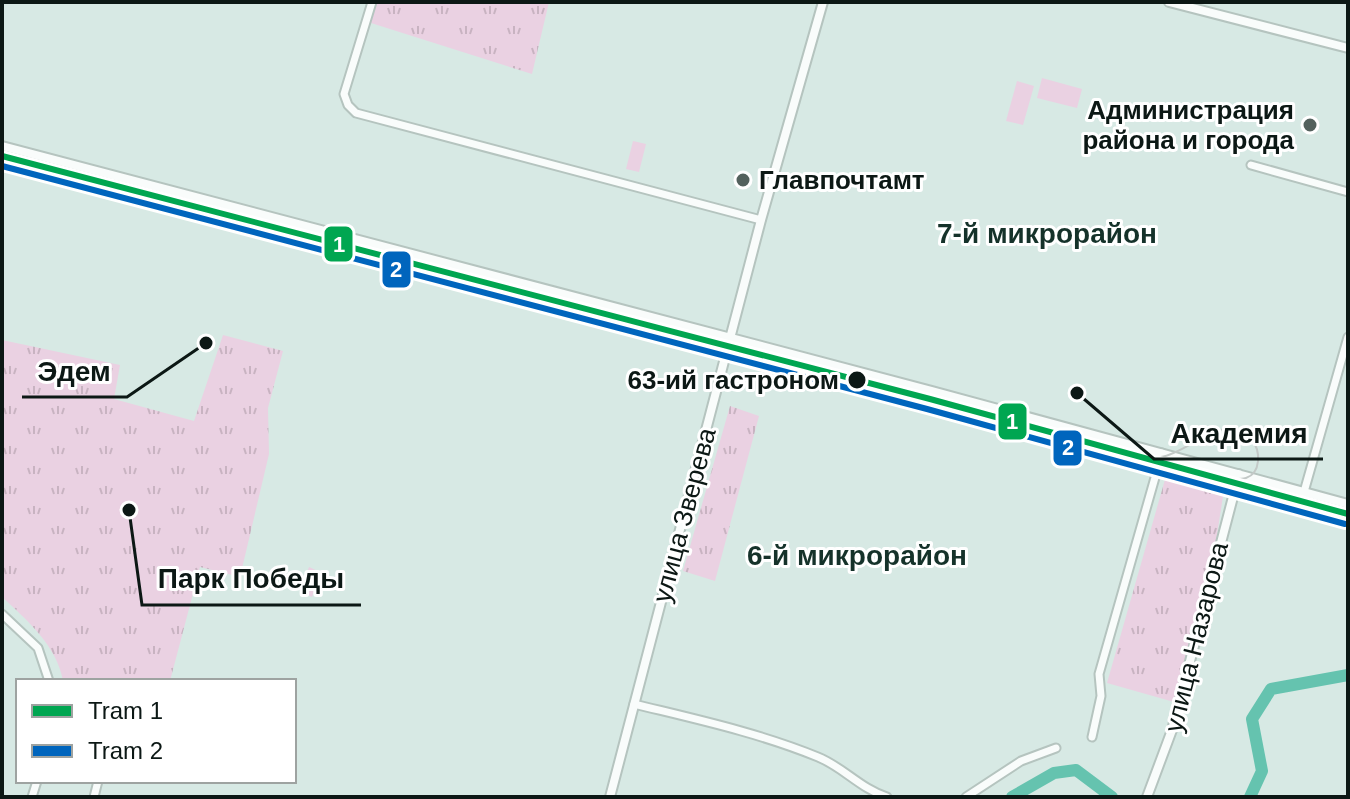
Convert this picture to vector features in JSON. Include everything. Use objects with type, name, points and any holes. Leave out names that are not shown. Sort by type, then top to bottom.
[{"type":"main road","name":"улица Зверева","points":[[610,797],[761,220],[823,2]]},
{"type":"main road","points":[[1169,2],[1348,48]]},
{"type":"main road","points":[[2,146],[1348,504]]},
{"type":"main road","points":[[2,161],[1348,518]]},
{"type":"main road","name":"улица Назарова","points":[[1147,797],[1172,730],[1239,474]]},
{"type":"main road","points":[[1263,496],[1266,482]]},
{"type":"street","points":[[372,2],[344,94],[348,105],[356,113],[761,220]]},
{"type":"street","points":[[1251,165],[1348,192]]},
{"type":"street","points":[[116,191],[120,177]]},
{"type":"street","points":[[380,261],[384,247]]},
{"type":"street","points":[[424,273],[428,259]]},
{"type":"street","points":[[469,285],[473,271]]},
{"type":"street","points":[[516,297],[519,284]]},
{"type":"street","points":[[560,309],[564,296]]},
{"type":"street","points":[[591,317],[594,304]]},
{"type":"street","points":[[643,330],[647,317]]},
{"type":"street","points":[[1300,506],[1348,337]]},
{"type":"street","points":[[793,370],[797,357]]},
{"type":"street","points":[[971,417],[973,402]]},
{"type":"street","points":[[1012,428],[1015,413]]},
{"type":"street","points":[[1092,737],[1101,696],[1099,674],[1162,453]]},
{"type":"street","points":[[1252,493],[1254,479]]},
{"type":"street","points":[[2,614],[38,648],[48,679]]},
{"type":"street","points":[[634,704],[728,728],[815,756],[835,764],[871,792],[887,797]]},
{"type":"street","points":[[966,797],[1021,761],[1056,748]]},
{"type":"green space","points":[[377,2],[549,2],[532,74],[371,23]]},
{"type":"green space","points":[[1042,78],[1082,89],[1077,108],[1037,98]]},
{"type":"green space","points":[[1017,81],[1034,86],[1023,125],[1006,121]]},
{"type":"green space","points":[[633,141],[646,144],[639,172],[626,169]]},
{"type":"green space","points":[[223,335],[283,351],[268,408],[269,454],[240,577],[200,567],[171,679],[63,679],[48,645],[2,597],[2,340],[120,365],[114,399],[194,421]]},
{"type":"green space","points":[[730,406],[759,416],[715,581],[683,571]]},
{"type":"green space","points":[[1166,476],[1224,490],[1216,541],[1174,702],[1107,683]]},
{"type":"green space","points":[[309,567],[320,572],[312,597],[300,591]]},
{"type":"waterway","points":[[1250,797],[1262,771],[1252,719],[1271,689],[1348,675]]},
{"type":"waterway","points":[[1012,797],[1054,773],[1076,770],[1112,797]]},
{"type":"tram line","name":"1","points":[[2,156],[930,399],[1348,514]]},
{"type":"tram line","name":"2","points":[[2,166],[927,409],[1345,524]]},
{"type":"tram line","points":[[1161,457],[1220,430],[1242,431],[1255,445],[1257,467],[1246,478],[1227,479]]},
{"type":"place","name":"Администрация района и города","points":[[1310,125]]},
{"type":"place","name":"Главпочтамт","points":[[743,180]]},
{"type":"place","name":"Эдем","points":[[206,343]]},
{"type":"place","name":"63-ий гастроном","points":[[857,380]]},
{"type":"place","name":"Академия","points":[[1077,393]]},
{"type":"place","name":"Парк Победы","points":[[129,510]]},
{"type":"district","name":"7-й микрорайон","points":[[1047,233]]},
{"type":"district","name":"6-й микрорайон","points":[[857,555]]}]
